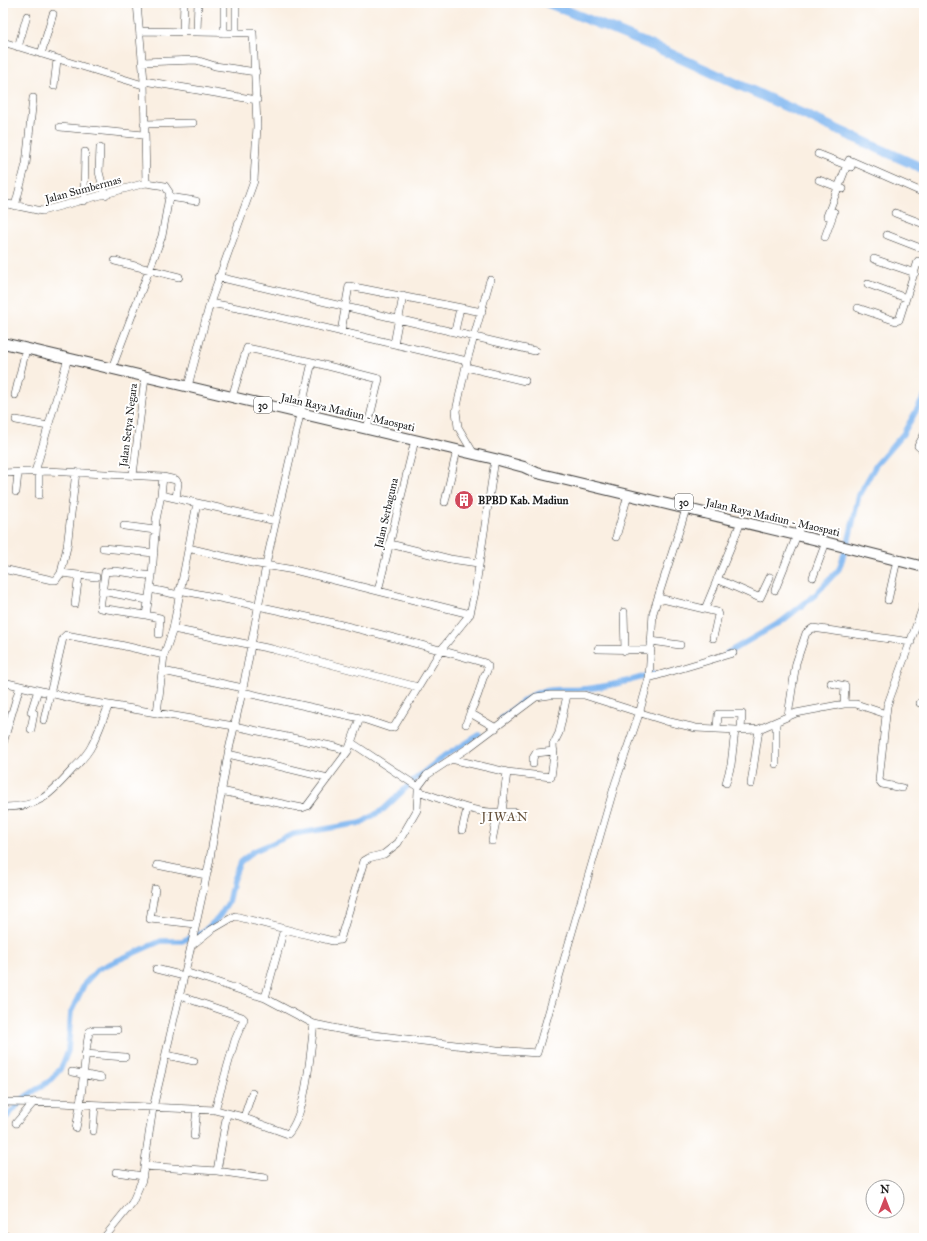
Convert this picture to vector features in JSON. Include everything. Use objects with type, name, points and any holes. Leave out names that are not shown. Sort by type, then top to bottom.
[{"type":"highway","name":"Jalan Raya Madiun - Maospati","points":[[3,343],[524,467],[539,467],[597,484],[924,562]]},
{"type":"highway","name":"Jalan Raya Madiun - Maospati","points":[[597,484],[628,495],[686,510],[798,532],[826,542],[849,545],[897,560],[924,562]]},
{"type":"street","points":[[112,368],[162,236],[169,197],[169,192],[165,186],[146,183],[142,62],[137,3]]},
{"type":"street","points":[[184,3],[184,31]]},
{"type":"street","points":[[197,31],[198,3]]},
{"type":"street","points":[[224,3],[224,33]]},
{"type":"street","points":[[236,3],[236,33]]},
{"type":"street","points":[[41,54],[53,14]]},
{"type":"street","points":[[18,46],[28,16]]},
{"type":"street","points":[[140,31],[254,33],[257,100],[254,181],[218,277],[188,386]]},
{"type":"street","points":[[3,42],[57,60],[143,83],[257,100]]},
{"type":"street","points":[[54,86],[57,60]]},
{"type":"street","points":[[142,62],[196,60],[215,66],[256,72]]},
{"type":"street","points":[[14,206],[26,164],[33,98]]},
{"type":"street","points":[[144,124],[193,123]]},
{"type":"street","points":[[60,128],[144,135]]},
{"type":"street","points":[[100,148],[99,172],[105,195]]},
{"type":"street","points":[[84,201],[85,152]]},
{"type":"street","points":[[818,154],[850,164],[924,193]]},
{"type":"street","points":[[824,237],[850,164]]},
{"type":"street","points":[[819,180],[841,188]]},
{"type":"street","name":"Jalan Sumbermas","points":[[3,203],[42,211],[84,201],[146,183]]},
{"type":"street","points":[[827,216],[841,188]]},
{"type":"street","points":[[169,197],[196,201]]},
{"type":"street","points":[[823,205],[831,208]]},
{"type":"street","points":[[894,213],[924,224]]},
{"type":"street","points":[[858,308],[896,321],[899,320],[915,273],[921,263],[924,248],[887,235]]},
{"type":"street","points":[[874,259],[915,273]]},
{"type":"street","points":[[115,261],[179,277]]},
{"type":"street","points":[[218,277],[475,335],[535,351]]},
{"type":"street","points":[[474,454],[458,427],[456,418],[467,364],[490,280]]},
{"type":"street","points":[[868,284],[906,298]]},
{"type":"street","points":[[341,332],[350,286],[482,312]]},
{"type":"street","points":[[394,344],[403,296]]},
{"type":"street","points":[[210,303],[248,310],[394,344],[525,381]]},
{"type":"street","points":[[455,331],[460,308]]},
{"type":"street","points":[[232,397],[247,348],[312,362],[379,379],[367,429]]},
{"type":"street","points":[[15,396],[26,349]]},
{"type":"street","points":[[38,496],[37,472],[48,426],[68,358]]},
{"type":"street","points":[[104,1238],[132,1203],[143,1176],[153,1108],[193,938],[228,754],[243,690],[276,521],[312,362]]},
{"type":"street","name":"Jalan Setya Negara","points":[[133,475],[145,377]]},
{"type":"street","points":[[16,420],[48,426]]},
{"type":"street","points":[[924,435],[918,446],[924,451]]},
{"type":"street","name":"Jalan Serbaguna","points":[[378,591],[415,440]]},
{"type":"street","points":[[445,502],[457,450]]},
{"type":"street","points":[[164,671],[360,718],[390,728],[394,727],[441,650],[470,614],[495,459]]},
{"type":"street","points":[[3,472],[76,472],[163,477],[176,480],[178,483],[176,498]]},
{"type":"street","points":[[3,569],[56,580],[61,573],[67,547],[76,472]]},
{"type":"street","points":[[16,492],[18,473]]},
{"type":"street","points":[[146,615],[147,600],[152,576],[155,530],[163,477]]},
{"type":"street","points":[[161,495],[276,521]]},
{"type":"street","points":[[616,537],[628,495]]},
{"type":"street","points":[[156,713],[164,671],[164,655],[173,628],[198,503]]},
{"type":"street","points":[[156,969],[184,974],[265,998],[314,1024],[356,1033],[497,1050],[537,1053],[615,784],[639,714],[649,677],[652,621],[686,510]]},
{"type":"street","points":[[705,609],[741,522]]},
{"type":"street","points":[[124,526],[155,530]]},
{"type":"street","points":[[775,590],[798,532]]},
{"type":"street","points":[[813,577],[826,542]]},
{"type":"street","points":[[390,544],[450,559],[478,563]]},
{"type":"street","points":[[103,548],[154,553]]},
{"type":"street","points":[[188,548],[267,565],[470,614]]},
{"type":"street","points":[[888,600],[897,560]]},
{"type":"street","points":[[152,576],[106,571],[100,608],[160,618],[159,634]]},
{"type":"street","points":[[61,573],[96,577]]},
{"type":"street","points":[[75,604],[79,575]]},
{"type":"street","points":[[717,579],[760,598],[770,577]]},
{"type":"street","points":[[150,589],[179,592],[259,605],[309,616],[441,650],[488,666],[482,689],[466,724]]},
{"type":"street","points":[[102,591],[147,600]]},
{"type":"street","points":[[658,598],[705,609],[718,614],[713,638]]},
{"type":"street","points":[[902,788],[882,784],[879,780],[886,714],[890,698],[922,615],[924,604]]},
{"type":"street","points":[[624,612],[625,651]]},
{"type":"street","points":[[173,628],[252,645],[418,687]]},
{"type":"street","points":[[788,716],[796,663],[808,629],[820,629],[911,642]]},
{"type":"street","points":[[44,720],[63,638],[66,635],[164,655]]},
{"type":"street","points":[[651,641],[680,645]]},
{"type":"street","points":[[598,649],[625,651],[651,650]]},
{"type":"street","points":[[649,677],[733,653]]},
{"type":"street","points":[[3,682],[109,705],[234,726],[336,747],[348,751]]},
{"type":"street","points":[[831,683],[845,686],[844,704]]},
{"type":"street","points":[[3,743],[20,686]]},
{"type":"street","points":[[32,729],[34,714],[31,712],[38,690]]},
{"type":"street","points":[[191,946],[211,930],[234,916],[333,941],[340,940],[364,860],[384,854],[398,843],[417,810],[418,789],[428,775],[493,726],[536,697],[567,695],[589,696],[639,714],[696,728],[738,730],[759,729],[788,716],[844,704],[856,704],[886,714]]},
{"type":"street","points":[[450,759],[507,772],[551,777],[554,745],[559,733],[567,695]]},
{"type":"street","points":[[4,808],[20,807],[42,800],[52,793],[90,750],[109,705]]},
{"type":"street","points":[[470,713],[493,726]]},
{"type":"street","points":[[717,729],[718,714],[742,714],[726,783]]},
{"type":"street","points":[[221,791],[302,808],[307,806],[348,751],[360,718]]},
{"type":"street","points":[[776,722],[776,764]]},
{"type":"street","points":[[751,784],[759,729]]},
{"type":"street","points":[[352,743],[418,789],[467,809],[515,812]]},
{"type":"street","points":[[532,764],[536,753],[554,751]]},
{"type":"street","points":[[228,754],[328,778]]},
{"type":"street","points":[[492,841],[500,812],[507,772]]},
{"type":"street","points":[[462,830],[467,809]]},
{"type":"street","points":[[157,865],[206,875]]},
{"type":"street","points":[[156,889],[150,919],[195,926]]},
{"type":"street","points":[[265,998],[284,929]]},
{"type":"street","points":[[180,996],[242,1017],[244,1020],[235,1040],[215,1110]]},
{"type":"street","points":[[3,1102],[215,1110],[244,1117],[285,1134],[289,1133],[304,1095],[314,1024]]},
{"type":"street","points":[[76,1128],[81,1104],[85,1054],[90,1030],[117,1030]]},
{"type":"street","points":[[85,1054],[125,1057]]},
{"type":"street","points":[[166,1055],[194,1062]]},
{"type":"street","points":[[72,1072],[101,1078]]},
{"type":"street","points":[[244,1117],[252,1093]]},
{"type":"street","points":[[16,1123],[34,1102]]},
{"type":"street","points":[[93,1131],[95,1105]]},
{"type":"street","points":[[194,1136],[198,1109]]},
{"type":"street","points":[[217,1171],[228,1113]]},
{"type":"street","points":[[144,1166],[217,1171],[265,1178]]},
{"type":"street","points":[[116,1172],[143,1176]]},
{"type":"street","points":[[3,1235],[10,1238]]},
{"type":"waterway","points":[[548,3],[662,50],[924,169]]},
{"type":"waterway","points":[[727,653],[781,622],[815,595],[839,569],[849,539],[859,495],[876,465],[903,434],[924,397]]},
{"type":"waterway","points":[[502,718],[528,698],[543,691],[577,690],[601,687],[653,674]]},
{"type":"waterway","points":[[413,781],[440,759],[479,735]]},
{"type":"waterway","points":[[3,1124],[6,1118],[25,1097],[51,1080],[61,1068],[68,1051],[71,1012],[85,983],[98,969],[161,941],[182,941],[203,932],[219,917],[228,903],[233,880],[240,862],[254,851],[294,834],[361,823],[384,809],[408,786]]},
{"type":"place","name":"BPBD Kab. Madiun","points":[[464,500]]},
{"type":"district","name":"JIWAN","points":[[505,816]]}]
